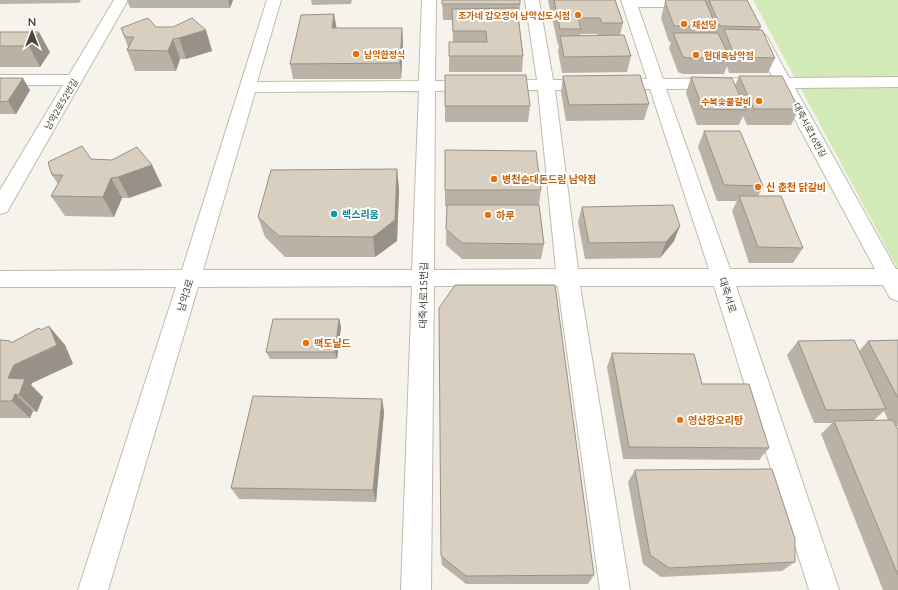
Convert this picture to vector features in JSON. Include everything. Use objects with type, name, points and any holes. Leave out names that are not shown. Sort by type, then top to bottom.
[{"type":"street","name":"남악2로52번길","points":[[0,207],[121,0]]},
{"type":"street","name":"남악3로","points":[[93,590],[190,278],[274,0]]},
{"type":"street","name":"대죽서로15번길","points":[[416,590],[429,0]]},
{"type":"street","points":[[532,0],[546,84],[568,277],[616,590]]},
{"type":"street","points":[[629,2],[709,3]]},
{"type":"street","name":"대죽서로","points":[[629,2],[722,277],[824,590]]},
{"type":"street","name":"대죽서로16번길","points":[[751,23],[895,282]]},
{"type":"street","points":[[0,80],[74,80]]},
{"type":"street","points":[[248,87],[898,82]]},
{"type":"street","points":[[0,279],[722,277],[895,282]]},
{"type":"green space","points":[[753,0],[898,0],[898,269]]},
{"type":"building","points":[[442,0],[520,0],[520,4],[442,4]]},
{"type":"building","points":[[554,0],[615,0],[623,23],[602,23],[600,18],[578,18],[581,29],[560,29]]},
{"type":"building","points":[[666,0],[705,0],[716,26],[674,26],[665,2]]},
{"type":"building","points":[[709,0],[747,0],[761,27],[720,26]]},
{"type":"building","points":[[517,8],[523,56],[449,56],[449,42],[487,42],[486,31],[453,31],[452,9]]},
{"type":"building","points":[[334,14],[332,28],[402,28],[400,63],[290,64],[301,15]]},
{"type":"building","points":[[148,18],[156,27],[173,27],[192,18],[206,30],[173,39],[168,51],[127,50],[134,37],[125,37],[121,28]]},
{"type":"building","points":[[724,29],[762,30],[775,58],[735,57]]},
{"type":"building","points":[[0,32],[39,32],[29,46],[0,46]]},
{"type":"building","points":[[673,33],[718,33],[730,58],[683,57]]},
{"type":"building","points":[[624,35],[631,56],[564,57],[560,36]]},
{"type":"building","points":[[445,75],[526,75],[530,106],[445,106]]},
{"type":"building","points":[[640,75],[649,104],[569,105],[563,76]]},
{"type":"building","points":[[739,76],[782,76],[799,109],[754,109]]},
{"type":"building","points":[[691,77],[732,78],[746,110],[703,109]]},
{"type":"building","points":[[0,78],[23,78],[8,101],[0,102]]},
{"type":"building","points":[[704,131],[740,131],[763,186],[724,185]]},
{"type":"building","points":[[82,146],[91,159],[112,160],[137,147],[152,165],[111,178],[103,197],[51,196],[63,175],[52,175],[48,162]]},
{"type":"building","points":[[445,150],[536,151],[541,190],[445,190]]},
{"type":"building","name":"렉스리움","points":[[397,169],[395,220],[373,237],[279,236],[258,217],[271,170]]},
{"type":"building","points":[[739,196],[781,196],[803,248],[758,247]]},
{"type":"building","points":[[447,205],[539,205],[544,244],[462,243],[446,229]]},
{"type":"building","points":[[673,205],[680,226],[666,242],[589,243],[582,207]]},
{"type":"building","points":[[455,285],[555,285],[594,575],[466,576],[441,556],[439,308]]},
{"type":"building","name":"맥도날드","points":[[273,319],[339,319],[335,352],[266,352]]},
{"type":"building","points":[[49,326],[57,345],[14,365],[8,378],[25,379],[19,395],[15,394],[12,401],[0,401],[0,340],[10,341],[11,343],[39,328],[41,330]]},
{"type":"building","points":[[854,340],[886,409],[826,410],[798,341]]},
{"type":"building","points":[[898,340],[898,398],[868,341]]},
{"type":"building","points":[[612,353],[694,354],[702,384],[749,384],[769,448],[629,447]]},
{"type":"building","points":[[253,396],[382,399],[373,490],[231,488]]},
{"type":"building","points":[[893,420],[898,430],[898,575],[834,421]]},
{"type":"building","points":[[772,469],[795,539],[795,562],[669,568],[650,555],[635,470]]},
{"type":"place","name":"조가네 갑오징어 남악신도시점","points":[[578,15]]},
{"type":"place","name":"채선당","points":[[684,24]]},
{"type":"place","name":"남악한정식","points":[[356,54]]},
{"type":"place","name":"현대옥남악점","points":[[696,55]]},
{"type":"place","name":"수북숯불갈비","points":[[759,101]]},
{"type":"place","name":"병천순대돈드림 남악점","points":[[494,179]]},
{"type":"place","name":"신 춘천 닭갈비","points":[[758,187]]},
{"type":"place","name":"렉스리움","points":[[334,214]]},
{"type":"place","name":"하루","points":[[488,215]]},
{"type":"place","name":"맥도날드","points":[[306,343]]},
{"type":"place","name":"영산강오리탕","points":[[680,420]]}]
